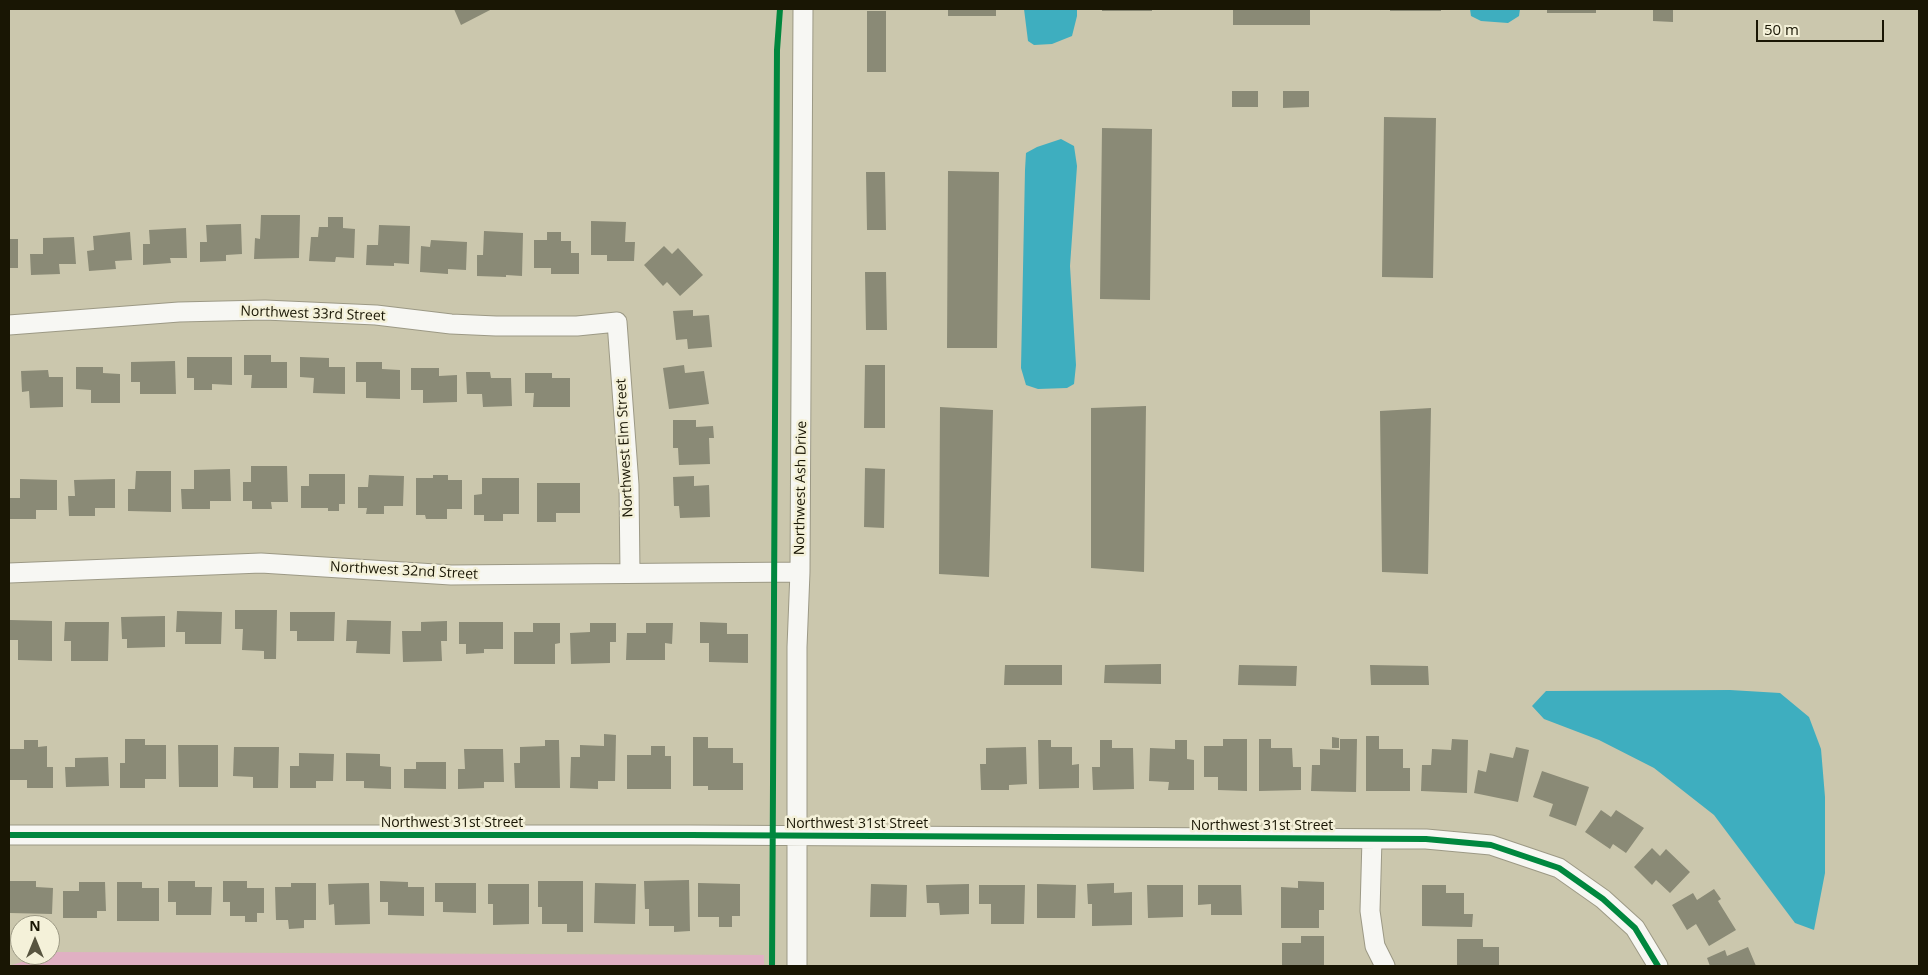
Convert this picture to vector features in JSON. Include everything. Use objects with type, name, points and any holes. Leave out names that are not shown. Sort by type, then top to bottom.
[{"type":"street","name":"Northwest Ash Drive","points":[[797,966],[797,647],[800,572],[803,9]]},
{"type":"street","name":"Northwest 33rd Street","points":[[9,325],[179,312],[265,310],[376,315],[451,324],[496,326],[577,326],[617,322]]},
{"type":"street","name":"Northwest Elm Street","points":[[617,322],[629,485],[630,573]]},
{"type":"street","name":"Northwest 32nd Street","points":[[9,573],[261,563],[451,575],[800,572]]},
{"type":"street","name":"Northwest 31st Street","points":[[9,835],[690,835],[1426,839],[1490,845],[1559,868],[1603,899],[1635,928],[1658,966]]},
{"type":"street","points":[[1372,839],[1370,911],[1375,946],[1385,966]]},
{"type":"shaded area","points":[[60,952],[764,955],[764,966],[9,966],[60,965]]},
{"type":"water","points":[[1024,9],[1077,9],[1072,36],[1052,44],[1034,45],[1028,41]]},
{"type":"water","points":[[1470,9],[1520,9],[1519,16],[1508,23],[1481,21],[1471,16]]},
{"type":"water","points":[[1061,139],[1074,146],[1077,166],[1070,266],[1076,365],[1074,384],[1067,388],[1038,389],[1026,385],[1021,368],[1026,153]]},
{"type":"water","points":[[1730,690],[1780,693],[1809,717],[1821,749],[1825,797],[1825,873],[1814,930],[1795,923],[1714,815],[1654,768],[1599,740],[1544,719],[1532,706],[1546,691]]},
{"type":"building","points":[[454,9],[492,9],[461,25]]},
{"type":"building","points":[[948,9],[996,9],[996,16],[948,16]]},
{"type":"building","points":[[1102,9],[1152,9],[1152,11],[1102,11]]},
{"type":"building","points":[[1233,9],[1310,9],[1310,25],[1233,25]]},
{"type":"building","points":[[1390,9],[1441,9],[1441,11],[1390,11]]},
{"type":"building","points":[[1547,9],[1596,9],[1596,13],[1547,13]]},
{"type":"building","points":[[1653,9],[1673,9],[1673,22],[1653,21]]},
{"type":"building","points":[[867,11],[886,11],[886,72],[867,72]]},
{"type":"building","points":[[1232,91],[1258,91],[1258,107],[1232,107]]},
{"type":"building","points":[[1283,91],[1309,91],[1309,107],[1283,108]]},
{"type":"building","points":[[1384,117],[1436,118],[1433,278],[1382,277]]},
{"type":"building","points":[[1102,128],[1152,129],[1150,300],[1100,299]]},
{"type":"building","points":[[948,171],[999,172],[997,348],[947,348]]},
{"type":"building","points":[[866,172],[885,172],[886,230],[867,230]]},
{"type":"building","points":[[261,215],[300,215],[299,258],[254,259],[255,238],[260,239]]},
{"type":"building","points":[[328,217],[343,217],[343,228],[355,229],[354,258],[336,257],[335,262],[309,261],[311,237],[318,237],[319,227],[328,227]]},
{"type":"building","points":[[591,221],[626,222],[625,242],[635,242],[634,261],[607,261],[607,255],[591,255]]},
{"type":"building","points":[[241,224],[242,254],[226,255],[226,261],[200,262],[200,242],[207,242],[206,225]]},
{"type":"building","points":[[379,225],[410,226],[409,264],[394,263],[394,266],[366,265],[367,245],[378,245]]},
{"type":"building","points":[[186,228],[187,258],[170,258],[171,263],[143,265],[143,244],[150,244],[149,230]]},
{"type":"building","points":[[484,231],[523,233],[522,276],[477,276],[477,255],[483,255]]},
{"type":"building","points":[[130,232],[132,260],[115,261],[116,269],[89,271],[87,251],[94,250],[93,236]]},
{"type":"building","points":[[547,232],[561,232],[561,241],[571,241],[571,253],[579,253],[579,274],[551,274],[551,268],[534,268],[534,240],[547,240]]},
{"type":"building","points":[[74,237],[76,264],[59,264],[60,274],[31,275],[30,254],[43,254],[43,238]]},
{"type":"building","points":[[9,239],[18,239],[18,268],[9,268]]},
{"type":"building","points":[[431,240],[467,242],[466,270],[448,269],[448,274],[420,272],[421,246],[430,247]]},
{"type":"building","points":[[664,246],[672,254],[678,248],[703,275],[680,296],[667,282],[663,286],[644,265]]},
{"type":"building","points":[[865,272],[886,272],[887,330],[866,330]]},
{"type":"building","points":[[693,310],[693,316],[709,315],[712,347],[688,349],[687,339],[676,340],[673,311]]},
{"type":"building","points":[[244,355],[271,355],[271,362],[287,362],[287,388],[251,388],[252,375],[244,375]]},
{"type":"building","points":[[187,357],[232,357],[232,385],[212,384],[212,390],[194,390],[194,378],[187,378]]},
{"type":"building","points":[[300,357],[329,358],[329,367],[345,367],[345,394],[313,393],[314,378],[300,377]]},
{"type":"building","points":[[175,361],[176,394],[140,394],[140,382],[131,382],[131,362]]},
{"type":"building","points":[[356,362],[382,362],[382,369],[400,370],[400,399],[366,398],[366,382],[356,382]]},
{"type":"building","points":[[684,365],[685,373],[704,371],[709,404],[669,409],[663,368]]},
{"type":"building","points":[[865,365],[885,365],[885,428],[864,428]]},
{"type":"building","points":[[76,367],[103,367],[103,373],[120,374],[120,403],[91,403],[91,390],[76,389]]},
{"type":"building","points":[[411,368],[439,368],[439,376],[457,375],[457,402],[423,403],[423,390],[411,390]]},
{"type":"building","points":[[48,370],[49,377],[63,377],[63,407],[30,408],[29,391],[22,392],[21,371]]},
{"type":"building","points":[[466,372],[490,372],[491,378],[511,378],[512,406],[483,407],[482,394],[467,394]]},
{"type":"building","points":[[525,373],[552,373],[552,378],[570,378],[570,407],[533,407],[534,393],[525,393]]},
{"type":"building","points":[[1146,406],[1144,572],[1091,568],[1091,408]]},
{"type":"building","points":[[940,407],[993,410],[989,577],[939,574]]},
{"type":"building","points":[[1431,408],[1428,574],[1382,572],[1380,411]]},
{"type":"building","points":[[673,420],[696,420],[696,427],[713,426],[714,438],[709,438],[710,464],[679,465],[678,448],[673,448]]},
{"type":"building","points":[[251,466],[287,466],[288,502],[271,502],[272,509],[252,509],[252,501],[243,501],[243,482],[251,482]]},
{"type":"building","points":[[865,468],[885,469],[884,528],[864,527]]},
{"type":"building","points":[[230,469],[231,501],[210,501],[210,509],[182,509],[181,489],[194,489],[194,470]]},
{"type":"building","points":[[136,471],[171,471],[171,512],[128,511],[128,489],[135,489]]},
{"type":"building","points":[[309,474],[345,474],[345,504],[339,504],[339,511],[328,511],[328,508],[301,508],[301,486],[309,486]]},
{"type":"building","points":[[369,475],[404,476],[403,506],[384,506],[384,514],[366,514],[367,508],[358,508],[358,487],[368,487]]},
{"type":"building","points":[[433,475],[448,475],[448,480],[462,480],[462,509],[447,509],[447,519],[426,519],[425,515],[416,515],[416,478],[433,478]]},
{"type":"building","points":[[694,476],[694,486],[709,485],[710,517],[680,518],[679,506],[674,506],[673,477]]},
{"type":"building","points":[[482,478],[519,478],[519,514],[503,514],[503,521],[484,521],[484,515],[474,515],[474,495],[482,494]]},
{"type":"building","points":[[20,479],[57,480],[57,510],[36,510],[36,519],[9,519],[9,498],[20,498]]},
{"type":"building","points":[[115,479],[115,508],[95,508],[95,516],[69,516],[68,496],[75,496],[74,480]]},
{"type":"building","points":[[537,483],[580,483],[580,513],[556,513],[556,522],[537,522]]},
{"type":"building","points":[[235,610],[277,610],[276,659],[264,659],[264,651],[242,650],[243,629],[235,629]]},
{"type":"building","points":[[177,611],[222,612],[221,644],[185,644],[185,632],[176,632]]},
{"type":"building","points":[[290,612],[335,612],[334,641],[297,641],[297,631],[290,631]]},
{"type":"building","points":[[165,616],[165,647],[127,648],[127,639],[122,639],[121,617]]},
{"type":"building","points":[[10,620],[52,621],[52,661],[18,660],[18,640],[9,640]]},
{"type":"building","points":[[347,620],[391,621],[390,654],[356,653],[357,641],[346,641]]},
{"type":"building","points":[[447,621],[447,641],[441,641],[442,661],[403,662],[402,631],[421,631],[421,622]]},
{"type":"building","points":[[65,622],[109,622],[108,661],[71,661],[71,641],[64,641]]},
{"type":"building","points":[[459,622],[503,622],[503,649],[484,649],[484,653],[466,654],[466,644],[459,644]]},
{"type":"building","points":[[700,622],[727,623],[727,634],[748,634],[748,663],[709,662],[709,643],[700,643]]},
{"type":"building","points":[[533,623],[560,623],[560,643],[555,644],[555,664],[514,664],[514,632],[533,632]]},
{"type":"building","points":[[590,623],[616,623],[616,642],[610,642],[610,663],[571,664],[570,633],[590,632]]},
{"type":"building","points":[[646,623],[673,623],[672,644],[665,643],[665,660],[626,660],[627,633],[646,633]]},
{"type":"building","points":[[1161,664],[1161,684],[1104,683],[1105,665]]},
{"type":"building","points":[[1005,665],[1062,665],[1062,685],[1004,685]]},
{"type":"building","points":[[1239,665],[1297,666],[1296,686],[1238,685]]},
{"type":"building","points":[[1370,665],[1428,666],[1429,685],[1371,685]]},
{"type":"building","points":[[604,734],[616,735],[615,781],[598,781],[598,789],[570,788],[571,757],[580,757],[580,745],[604,746]]},
{"type":"building","points":[[1366,736],[1379,736],[1379,749],[1403,749],[1403,768],[1410,768],[1410,791],[1366,791]]},
{"type":"building","points":[[693,737],[708,737],[708,748],[733,748],[733,763],[743,763],[743,790],[708,790],[708,786],[693,786]]},
{"type":"building","points":[[1332,737],[1339,738],[1339,748],[1332,748]]},
{"type":"building","points":[[125,739],[145,739],[145,745],[166,745],[166,779],[145,779],[145,788],[120,788],[120,763],[125,763]]},
{"type":"building","points":[[1223,739],[1247,739],[1247,791],[1218,790],[1218,777],[1204,777],[1204,746],[1223,746]]},
{"type":"building","points":[[1259,739],[1271,739],[1271,748],[1292,748],[1293,767],[1301,767],[1301,790],[1259,791]]},
{"type":"building","points":[[1340,739],[1357,739],[1356,792],[1311,791],[1312,765],[1320,765],[1320,749],[1340,750]]},
{"type":"building","points":[[1452,739],[1468,740],[1467,793],[1421,791],[1422,765],[1431,765],[1432,749],[1451,750]]},
{"type":"building","points":[[24,740],[38,740],[38,747],[47,746],[47,767],[53,767],[53,788],[27,788],[27,780],[9,780],[9,749],[24,749]]},
{"type":"building","points":[[545,740],[559,740],[560,788],[515,788],[514,763],[520,763],[520,747],[545,746]]},
{"type":"building","points":[[1038,740],[1051,740],[1051,747],[1072,747],[1072,765],[1079,764],[1079,788],[1039,789]]},
{"type":"building","points":[[1100,740],[1112,740],[1112,748],[1133,748],[1134,789],[1093,790],[1092,767],[1100,767]]},
{"type":"building","points":[[1175,740],[1187,740],[1187,759],[1194,760],[1194,790],[1168,790],[1169,782],[1149,781],[1150,748],[1175,749]]},
{"type":"building","points":[[178,745],[218,745],[218,787],[179,787]]},
{"type":"building","points":[[651,746],[665,746],[665,756],[671,756],[671,789],[627,789],[627,755],[651,755]]},
{"type":"building","points":[[234,747],[279,747],[278,788],[253,788],[253,777],[233,776]]},
{"type":"building","points":[[1026,747],[1027,784],[1009,785],[1009,790],[981,790],[980,764],[986,764],[986,748]]},
{"type":"building","points":[[1516,747],[1529,750],[1518,802],[1474,793],[1478,770],[1486,772],[1490,753],[1513,758]]},
{"type":"building","points":[[464,749],[503,749],[504,782],[484,782],[484,788],[458,789],[458,769],[465,769]]},
{"type":"building","points":[[299,753],[334,754],[333,781],[316,781],[316,788],[290,788],[290,766],[299,766]]},
{"type":"building","points":[[346,753],[380,754],[380,766],[391,767],[391,789],[364,788],[364,781],[346,781]]},
{"type":"building","points":[[108,757],[109,786],[66,787],[65,767],[75,767],[75,758]]},
{"type":"building","points":[[416,762],[446,762],[446,789],[404,788],[404,769],[416,769]]},
{"type":"building","points":[[1542,771],[1589,787],[1576,826],[1549,816],[1553,804],[1533,797]]},
{"type":"building","points":[[1601,810],[1611,817],[1616,810],[1644,828],[1626,853],[1613,844],[1610,849],[1585,832]]},
{"type":"building","points":[[1652,848],[1660,856],[1666,849],[1690,872],[1670,893],[1656,880],[1652,885],[1634,867]]},
{"type":"building","points":[[689,880],[690,931],[674,932],[674,926],[649,926],[649,909],[645,909],[644,881]]},
{"type":"building","points":[[10,881],[36,881],[36,887],[53,888],[52,914],[10,913]]},
{"type":"building","points":[[168,881],[195,881],[195,887],[212,887],[211,915],[176,915],[176,902],[168,902]]},
{"type":"building","points":[[223,881],[247,881],[247,888],[264,888],[264,913],[257,913],[257,922],[245,922],[245,916],[230,916],[230,902],[223,902]]},
{"type":"building","points":[[380,881],[408,882],[408,887],[424,887],[424,916],[388,915],[388,902],[380,902]]},
{"type":"building","points":[[538,881],[583,881],[583,932],[567,932],[567,924],[542,924],[542,907],[538,907]]},
{"type":"building","points":[[1298,881],[1324,882],[1324,910],[1319,910],[1319,928],[1281,928],[1281,887],[1298,888]]},
{"type":"building","points":[[79,882],[105,882],[106,911],[97,911],[97,918],[63,918],[63,891],[79,891]]},
{"type":"building","points":[[117,882],[142,882],[142,888],[159,888],[159,921],[117,921]]},
{"type":"building","points":[[291,883],[316,883],[316,920],[304,920],[304,928],[289,929],[288,920],[276,920],[275,887],[291,887]]},
{"type":"building","points":[[369,883],[370,924],[335,925],[334,904],[329,905],[328,884]]},
{"type":"building","points":[[435,883],[476,883],[476,913],[443,912],[443,902],[435,902]]},
{"type":"building","points":[[595,883],[636,884],[635,924],[594,923]]},
{"type":"building","points":[[698,883],[740,884],[740,916],[732,916],[732,927],[719,927],[719,917],[698,917]]},
{"type":"building","points":[[1114,883],[1114,893],[1132,892],[1132,925],[1092,926],[1092,904],[1088,904],[1087,884]]},
{"type":"building","points":[[488,884],[529,884],[529,924],[493,925],[493,904],[488,904]]},
{"type":"building","points":[[871,884],[907,885],[906,917],[870,917]]},
{"type":"building","points":[[969,884],[969,914],[940,915],[939,903],[927,903],[926,885]]},
{"type":"building","points":[[1037,884],[1076,885],[1075,918],[1037,918]]},
{"type":"building","points":[[979,885],[1025,885],[1024,924],[991,924],[991,904],[979,904]]},
{"type":"building","points":[[1147,885],[1183,885],[1183,917],[1148,918]]},
{"type":"building","points":[[1198,885],[1241,885],[1242,915],[1211,915],[1211,904],[1198,905]]},
{"type":"building","points":[[1422,885],[1446,885],[1446,893],[1464,893],[1464,914],[1473,914],[1472,927],[1422,926]]},
{"type":"building","points":[[1714,889],[1721,899],[1718,901],[1736,930],[1709,946],[1696,924],[1687,930],[1672,905],[1693,893],[1697,900]]},
{"type":"building","points":[[1301,936],[1324,936],[1324,966],[1282,966],[1282,943],[1301,943]]},
{"type":"building","points":[[1457,939],[1483,939],[1483,947],[1499,947],[1499,966],[1457,966]]},
{"type":"building","points":[[1748,947],[1756,966],[1710,966],[1707,958],[1725,950],[1727,956]]},
{"type":"cycle path","points":[[772,966],[777,50],[780,9]]},
{"type":"cycle path","points":[[9,835],[690,835],[1426,839],[1491,845],[1559,868],[1603,899],[1635,928],[1658,966]]}]
